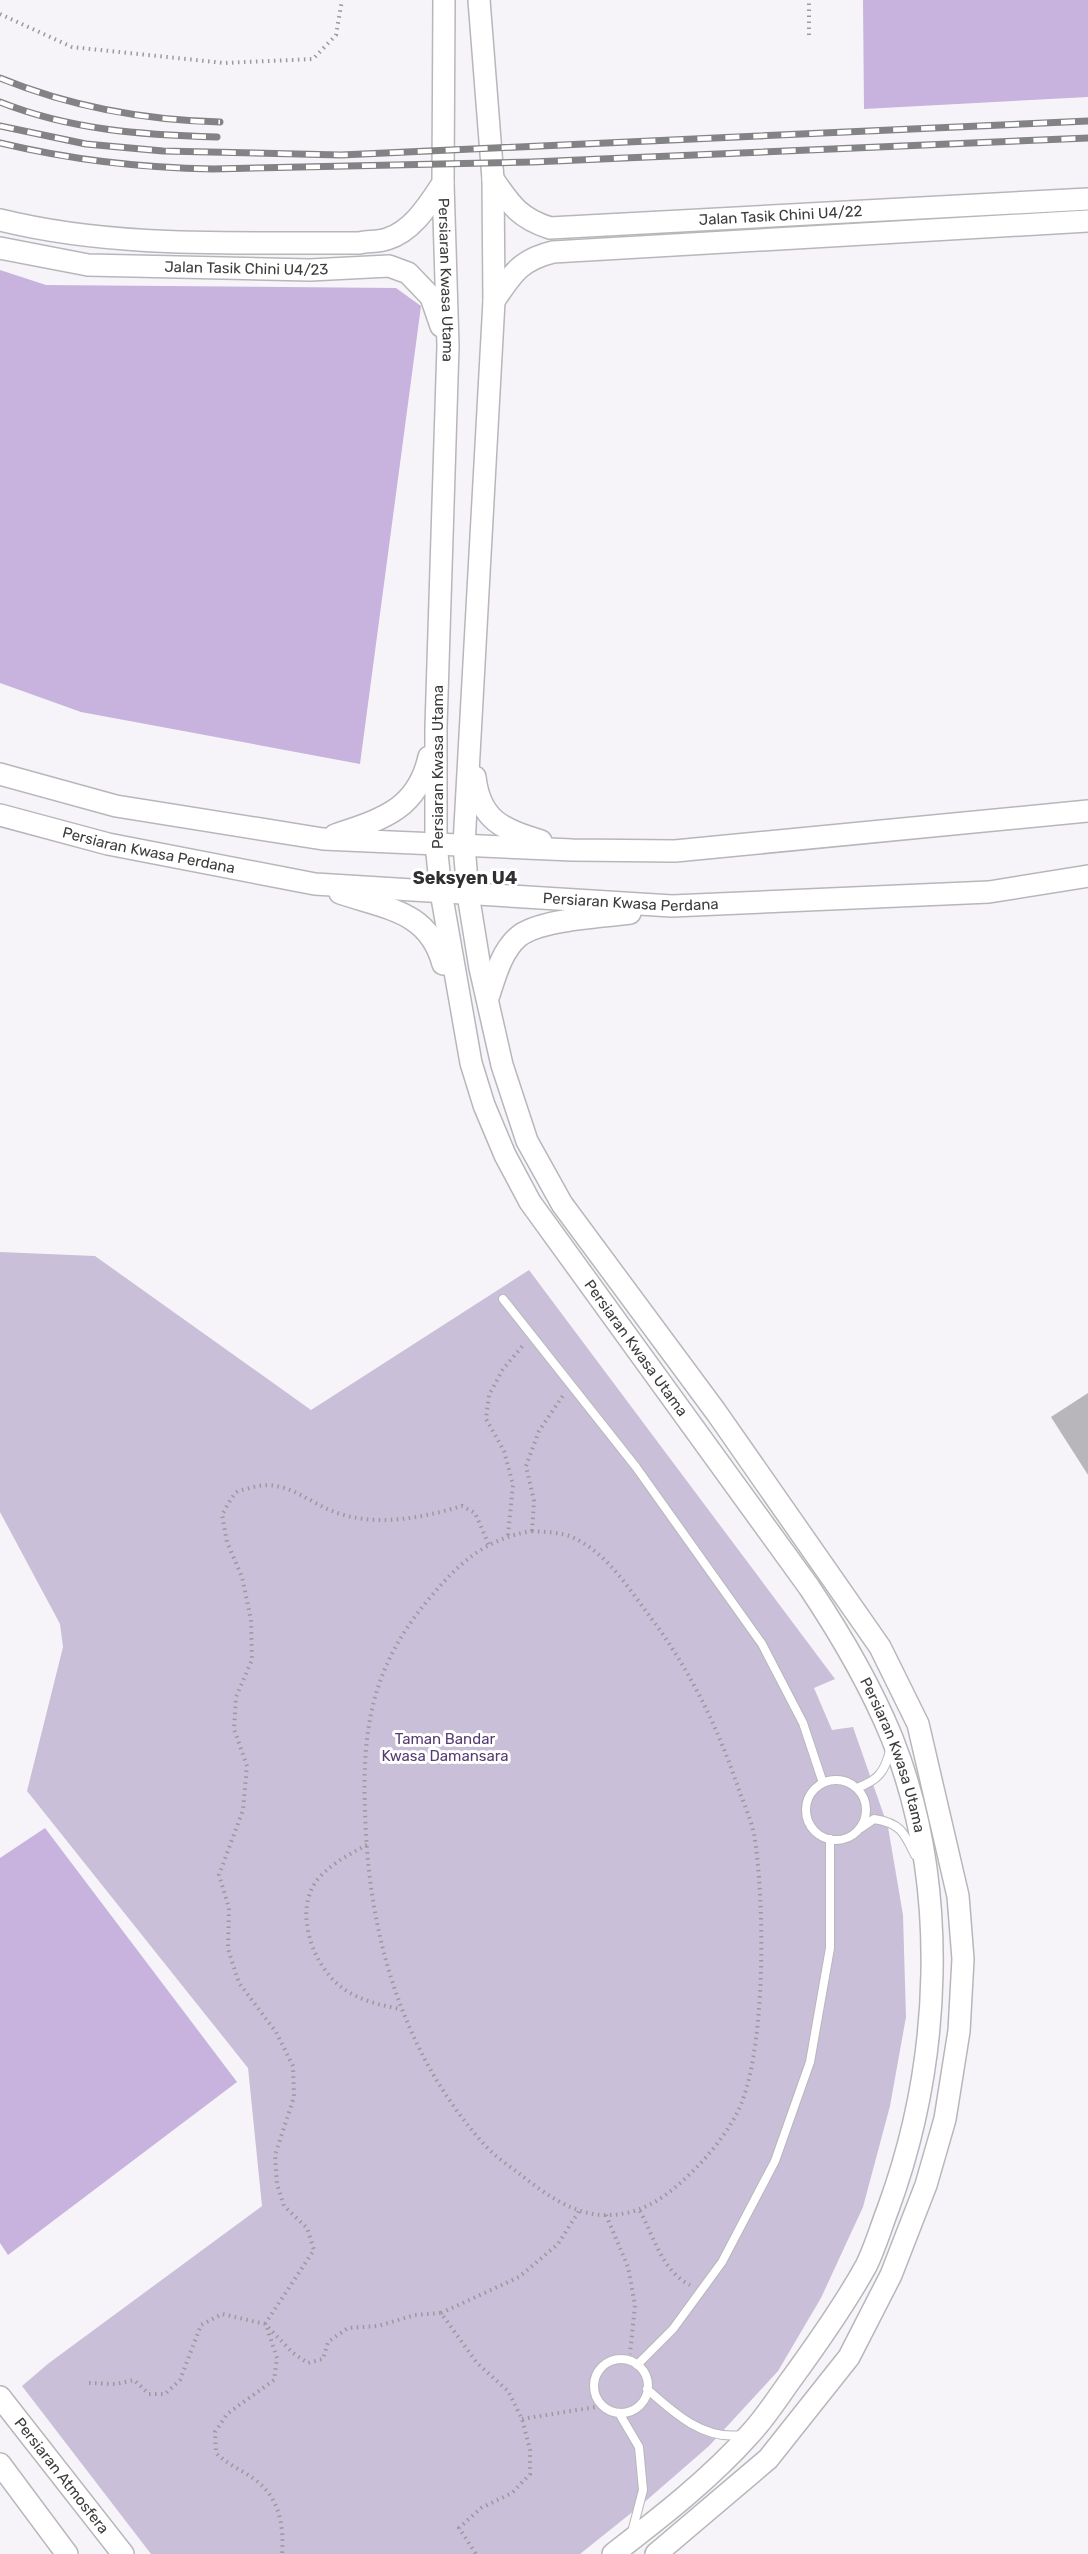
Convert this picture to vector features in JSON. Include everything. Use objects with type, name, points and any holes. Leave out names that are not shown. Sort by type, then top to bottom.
[{"type":"main road","name":"Persiaran Kwasa Utama","points":[[444,0],[443,183],[448,346],[436,727],[436,844],[441,892],[471,1063],[484,1105],[505,1155],[531,1202],[810,1587],[849,1648],[892,1739],[915,1816],[927,1884],[933,1947],[929,2027],[919,2101],[899,2177],[867,2264],[822,2338],[751,2434],[685,2497],[621,2548]]},
{"type":"main road","name":"Persiaran Kwasa Utama","points":[[479,0],[493,179],[494,301],[465,845],[468,894],[487,1000],[502,1065],[527,1141],[562,1204],[716,1412],[880,1647],[918,1724],[958,1896],[963,1959],[959,2031],[945,2119],[926,2185],[891,2275],[849,2357],[768,2459],[656,2554]]},
{"type":"main road","name":"Jalan Tasik Chini U4/22","points":[[493,179],[512,207],[529,221],[550,228],[1088,199]]},
{"type":"main road","name":"Jalan Tasik Chini U4/23","points":[[0,220],[36,229],[140,241],[359,243],[388,239],[408,226],[424,212],[443,183]]},
{"type":"main road","name":"Jalan Tasik Chini U4/22","points":[[494,301],[514,271],[532,257],[553,252],[1088,221]]},
{"type":"main road","name":"Jalan Tasik Chini U4/23","points":[[0,248],[88,265],[310,270],[389,266],[408,273],[431,297],[448,346]]},
{"type":"main road","points":[[324,839],[373,822],[400,807],[417,793],[425,777],[436,727]]},
{"type":"main road","points":[[471,732],[477,797],[492,819],[506,830],[572,850]]},
{"type":"main road","points":[[0,774],[116,806],[324,839],[572,850],[675,851],[1088,811]]},
{"type":"main road","name":"Persiaran Kwasa Perdana","points":[[0,815],[108,844],[315,884],[672,906],[989,892],[1088,876]]},
{"type":"main road","points":[[315,884],[412,918],[426,928],[438,943],[471,1063]]},
{"type":"main road","points":[[487,1000],[497,969],[508,949],[519,936],[540,926],[672,906]]},
{"type":"main road","name":"Persiaran Atmosfera","points":[[0,2397],[123,2554]]},
{"type":"main road","points":[[0,2464],[67,2554]]},
{"type":"lane","points":[[503,1299],[636,1467],[762,1644],[803,1723],[823,1783]]},
{"type":"lane","points":[[856,1788],[874,1781],[886,1768],[892,1739]]},
{"type":"lane","points":[[858,1830],[866,1812],[865,1801],[856,1788],[844,1781],[823,1783],[810,1795],[807,1813],[814,1830],[830,1839],[850,1836],[874,1819],[892,1822],[905,1834],[927,1884]]},
{"type":"lane","points":[[637,2365],[673,2329],[722,2262],[775,2161],[810,2062],[830,1948],[830,1839]]},
{"type":"lane","points":[[618,2413],[635,2409],[641,2404],[647,2389],[643,2372],[629,2360],[611,2361],[598,2372],[594,2390],[602,2406],[618,2413],[639,2447],[643,2490],[638,2516],[621,2548]]},
{"type":"lane","points":[[647,2389],[694,2427],[724,2438],[751,2434]]},
{"type":"path","points":[[0,14],[72,47],[236,62],[314,59],[336,35],[342,0]]},
{"type":"path","points":[[809,0],[809,35]]},
{"type":"path","points":[[508,1535],[513,1485],[504,1451],[486,1419],[489,1395],[503,1369],[532,1335]]},
{"type":"path","points":[[532,1531],[534,1501],[526,1466],[539,1431],[571,1384]]},
{"type":"path","points":[[266,2324],[314,2250],[308,2228],[284,2206],[277,2184],[275,2155],[294,2097],[293,2067],[276,2032],[238,1983],[228,1949],[229,1908],[219,1875],[243,1810],[247,1766],[234,1729],[236,1697],[252,1660],[251,1620],[242,1577],[227,1542],[222,1515],[237,1492],[260,1485],[283,1485],[312,1503],[345,1516],[389,1520],[434,1514],[462,1506],[475,1513],[489,1545]]},
{"type":"path","points":[[532,1531],[571,1535],[602,1556],[678,1654],[706,1707],[731,1765],[753,1832],[760,1912],[760,1988],[753,2059],[738,2112],[708,2155],[675,2189],[640,2211],[606,2216],[579,2211],[539,2189],[484,2145],[453,2106],[424,2058],[400,2009],[378,1940],[367,1845],[364,1789],[367,1724],[384,1667],[408,1624],[468,1556],[508,1535],[532,1531]]},
{"type":"path","points":[[367,1845],[336,1861],[316,1881],[306,1907],[309,1938],[322,1966],[340,1987],[372,2003],[400,2009]]},
{"type":"path","points":[[89,2383],[116,2384],[134,2380],[149,2394],[165,2394],[180,2380],[201,2325],[222,2314],[266,2324],[293,2353],[308,2363],[322,2360],[328,2342],[348,2328],[378,2326],[415,2315],[441,2313],[519,2277],[558,2244],[579,2211]]},
{"type":"path","points":[[640,2211],[665,2264],[679,2280],[700,2291]]},
{"type":"path","points":[[606,2216],[628,2267],[635,2305],[629,2360]]},
{"type":"path","points":[[441,2313],[477,2363],[508,2391],[522,2419],[530,2450],[530,2474],[512,2493],[481,2508],[459,2528],[476,2554]]},
{"type":"path","points":[[266,2324],[277,2358],[274,2380],[227,2414],[215,2432],[215,2443],[216,2453],[230,2466],[258,2482],[276,2502],[283,2537],[282,2554]]},
{"type":"path","points":[[522,2419],[602,2406]]},
{"type":"green space","name":"Taman Bandar Kwasa Damansara","points":[[0,1252],[95,1256],[311,1410],[529,1270],[835,1679],[814,1688],[832,1730],[853,1727],[888,1827],[903,1915],[906,2017],[890,2106],[863,2207],[821,2298],[778,2371],[709,2446],[580,2554],[151,2554],[22,2386],[49,2363],[262,2206],[248,2068],[27,1791],[63,1647],[60,1624],[0,1512]]},
{"type":"shaded area","points":[[863,0],[1088,0],[1088,97],[864,109]]},
{"type":"shaded area","points":[[0,270],[46,285],[396,288],[421,306],[360,764],[81,712],[0,683]]},
{"type":"shaded area","points":[[45,1828],[237,2082],[8,2255],[0,2243],[0,1858]]},
{"type":"building","points":[[1088,1393],[1088,1475],[1051,1417]]},
{"type":"railway","points":[[0,78],[54,97],[108,110],[136,115],[220,122]]},
{"type":"railway","points":[[0,102],[80,125],[162,135],[217,137]]},
{"type":"railway","points":[[0,126],[86,144],[163,151],[341,155],[1088,121]]},
{"type":"railway","points":[[0,143],[106,162],[213,169],[532,162],[1088,138]]},
{"type":"district","name":"Seksyen U4","points":[[465,878]]}]
